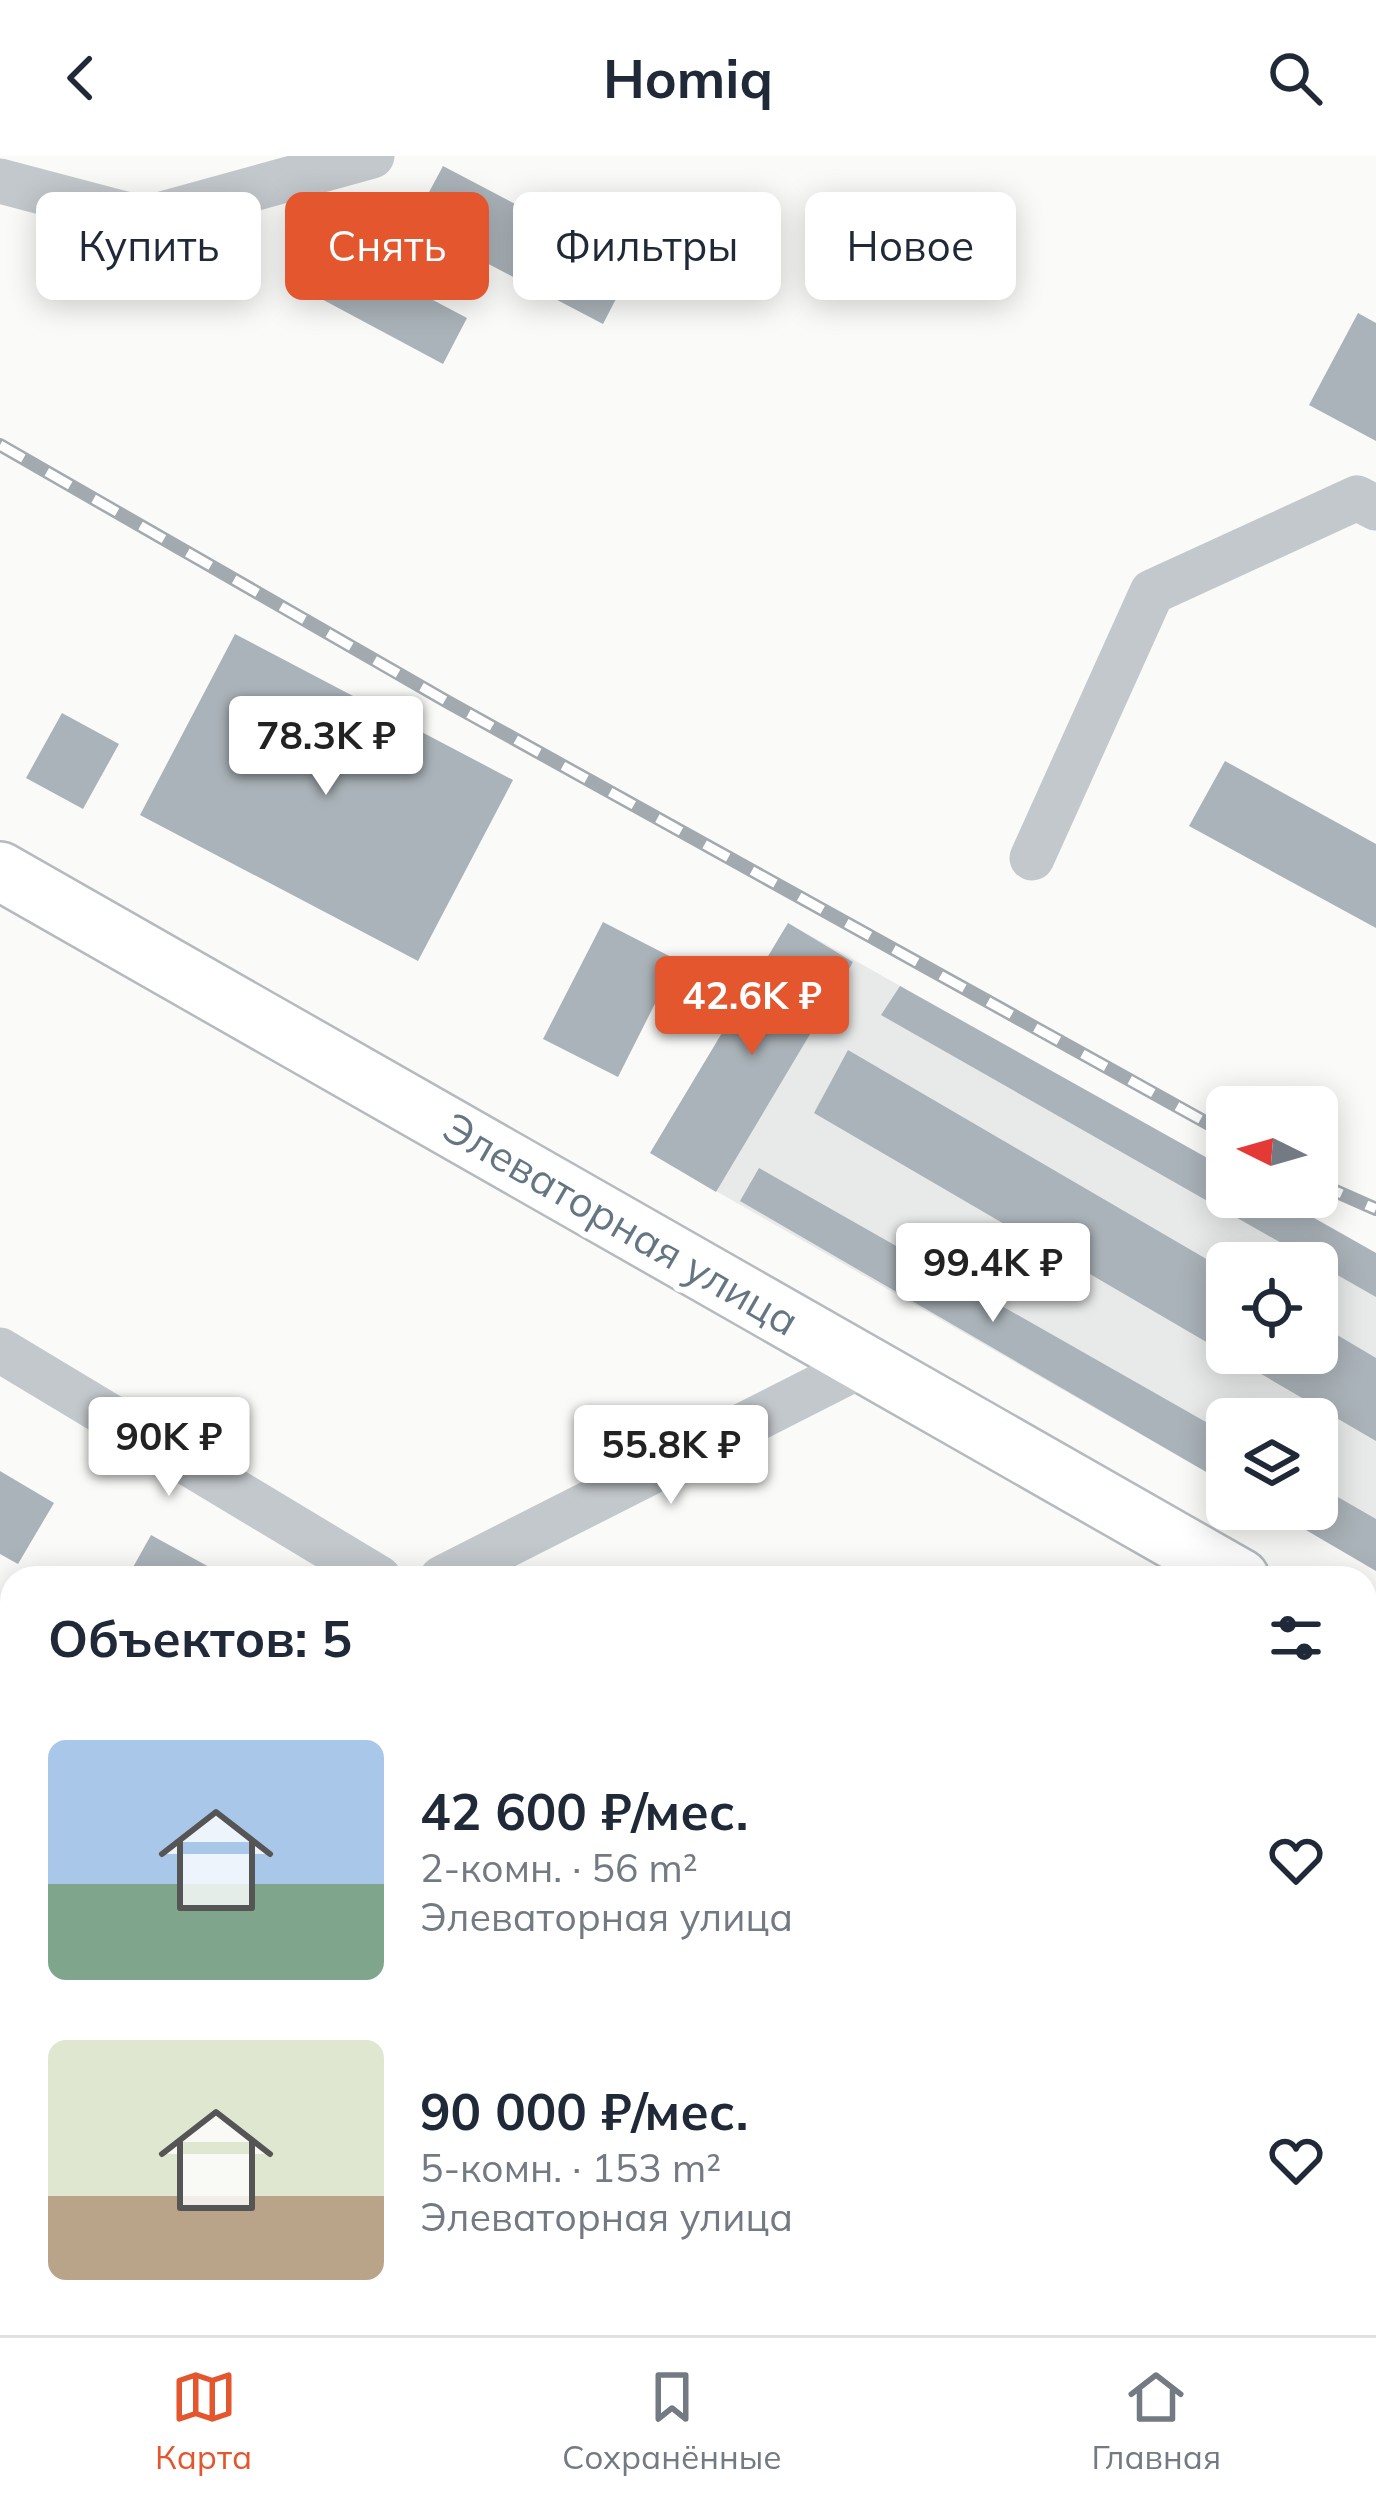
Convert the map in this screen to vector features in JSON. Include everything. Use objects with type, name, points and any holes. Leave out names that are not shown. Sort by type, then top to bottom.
[{"type":"main road","name":"Элеваторная улица","points":[[0,871],[1219,1566]]},
{"type":"street","points":[[0,181],[144,219],[372,156]]},
{"type":"street","points":[[1033,859],[1153,592],[1357,498],[1376,508]]},
{"type":"street","points":[[2,1354],[359,1566]]},
{"type":"street","points":[[466,1566],[866,1363]]},
{"type":"shaded area","points":[[788,923],[1206,1157],[1206,1218],[1314,1218],[1376,1253],[1376,1566],[1337,1530],[1338,1398],[1206,1398],[1206,1472],[650,1153]]},
{"type":"building","points":[[443,166],[513,203],[513,277],[489,264],[489,192],[429,192]]},
{"type":"building","points":[[323,300],[433,300],[467,318],[443,364]]},
{"type":"building","points":[[557,300],[615,300],[603,324]]},
{"type":"building","points":[[1358,313],[1376,323],[1376,441],[1309,405]]},
{"type":"building","points":[[235,634],[513,780],[418,961],[140,815]]},
{"type":"building","points":[[62,713],[119,744],[83,809],[26,778]]},
{"type":"building","points":[[1225,761],[1376,844],[1376,928],[1189,826]]},
{"type":"building","points":[[603,922],[677,960],[618,1077],[543,1039]]},
{"type":"building","points":[[788,923],[853,962],[716,1192],[650,1153]]},
{"type":"building","points":[[900,986],[1206,1157],[1206,1200],[881,1015]]},
{"type":"building","points":[[848,1050],[1206,1259],[1206,1342],[814,1113]]},
{"type":"building","points":[[759,1168],[1206,1422],[1206,1472],[740,1201]]},
{"type":"building","points":[[1237,1218],[1314,1218],[1376,1253],[1376,1297],[1338,1275],[1338,1242],[1279,1242]]},
{"type":"building","points":[[1338,1335],[1376,1358],[1376,1441],[1338,1419],[1338,1398],[1302,1398],[1261,1374],[1338,1374]]},
{"type":"building","points":[[0,1471],[54,1503],[18,1564],[0,1554]]},
{"type":"building","points":[[1338,1497],[1376,1519],[1376,1566],[1367,1566],[1306,1530],[1338,1530]]},
{"type":"building","points":[[151,1535],[207,1566],[134,1566]]},
{"type":"railway","points":[[0,445],[446,701],[1206,1122]]},
{"type":"railway","points":[[1338,1192],[1376,1209]]}]
